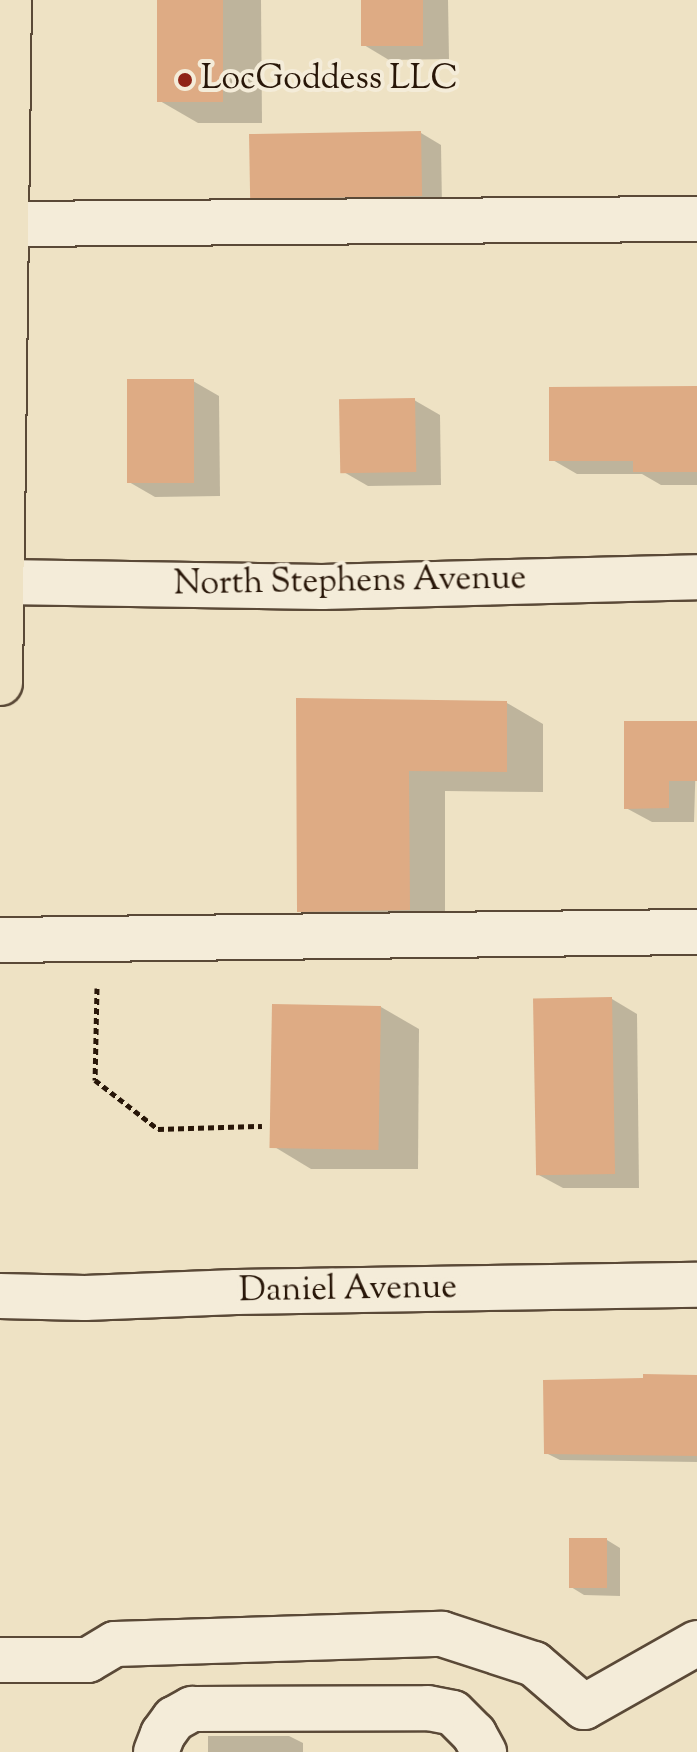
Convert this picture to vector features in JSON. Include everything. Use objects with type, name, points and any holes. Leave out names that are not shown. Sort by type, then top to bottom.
[{"type":"main road","points":[[0,683],[9,0]]},
{"type":"street","points":[[7,224],[697,219]]},
{"type":"street","name":"North Stephens Avenue","points":[[3,582],[322,587],[697,577]]},
{"type":"street","points":[[0,940],[697,932]]},
{"type":"street","name":"Daniel Avenue","points":[[0,1296],[85,1298],[236,1292],[697,1285]]},
{"type":"street","points":[[0,1660],[88,1660],[115,1644],[442,1634],[534,1664],[584,1707],[697,1643]]},
{"type":"street","points":[[156,1752],[163,1734],[174,1719],[192,1709],[428,1708],[453,1713],[474,1734],[484,1752]]},
{"type":"path","points":[[97,978],[95,1080],[158,1129],[262,1126]]},
{"type":"building","points":[[157,0],[223,0],[223,102],[157,102]]},
{"type":"building","points":[[361,0],[423,0],[423,46],[361,46]]},
{"type":"building","points":[[421,131],[422,196],[250,199],[249,134]]},
{"type":"building","points":[[127,379],[194,379],[194,483],[127,483]]},
{"type":"building","points":[[697,386],[697,472],[633,472],[633,461],[549,461],[549,387]]},
{"type":"building","points":[[415,398],[416,472],[340,473],[339,399]]},
{"type":"building","points":[[296,698],[507,701],[507,772],[409,771],[410,910],[297,912]]},
{"type":"building","points":[[624,721],[697,721],[697,781],[669,781],[669,808],[624,809]]},
{"type":"building","points":[[612,997],[615,1174],[536,1175],[533,998]]},
{"type":"building","points":[[272,1004],[381,1006],[378,1150],[269,1148]]},
{"type":"building","points":[[643,1374],[697,1375],[697,1456],[544,1454],[543,1380],[643,1378]]},
{"type":"building","points":[[569,1538],[607,1538],[607,1588],[569,1588]]},
{"type":"place","name":"LocGoddess LLC","points":[[185,80]]}]
